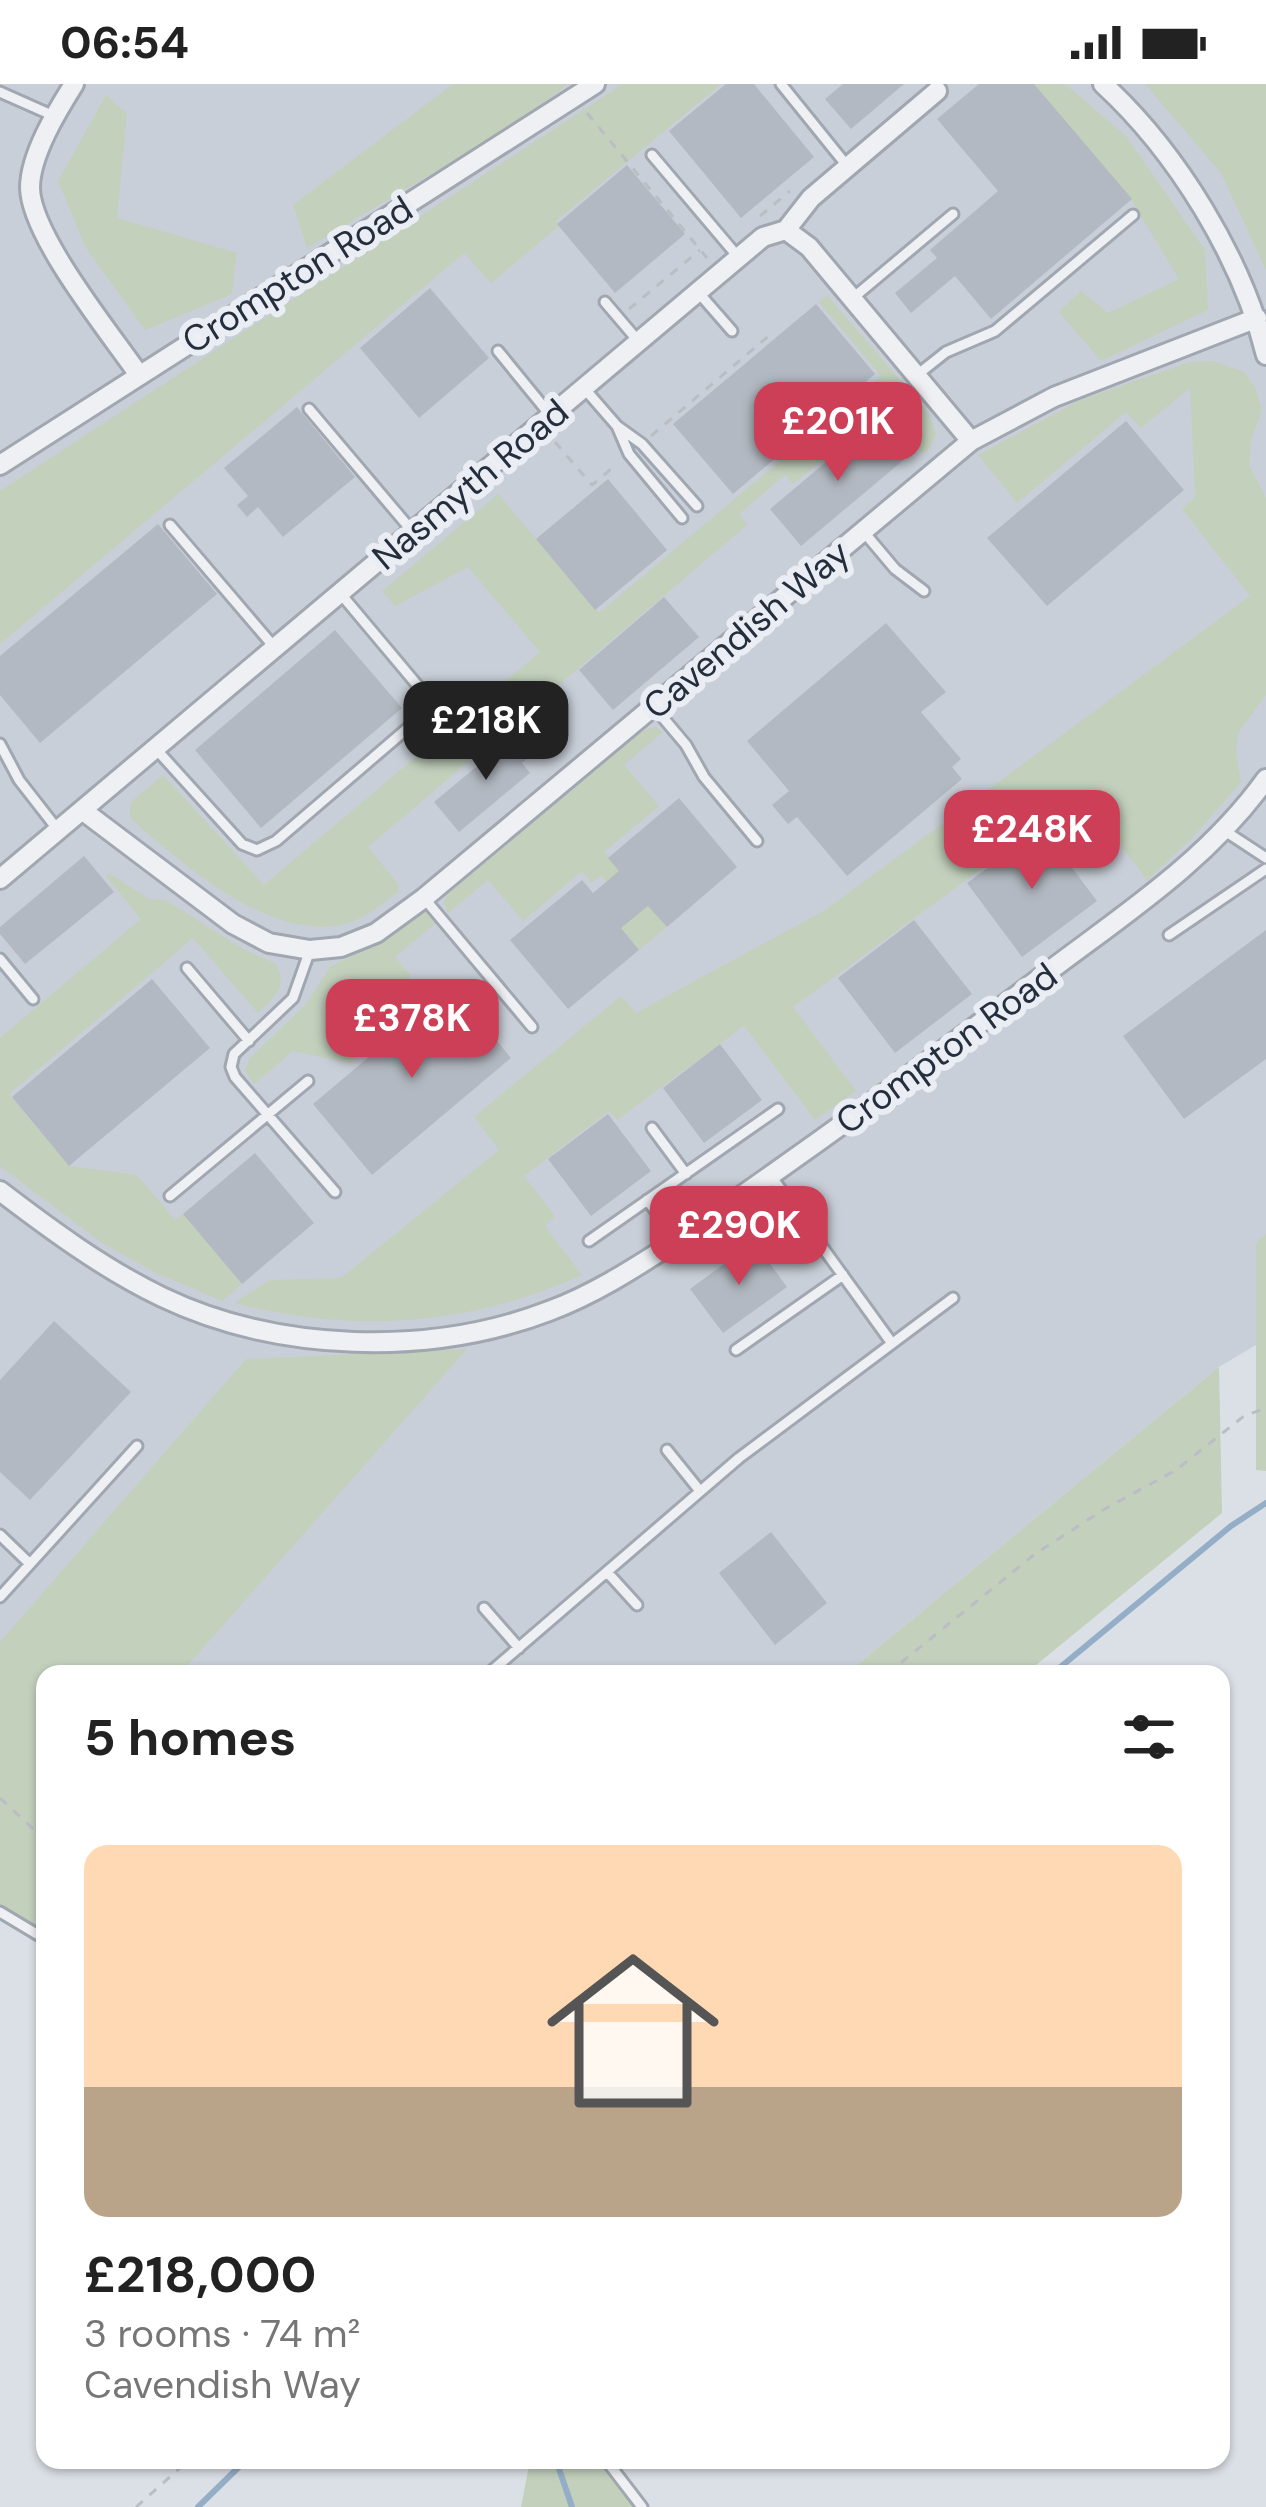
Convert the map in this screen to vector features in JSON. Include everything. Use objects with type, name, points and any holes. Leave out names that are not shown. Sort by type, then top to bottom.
[{"type":"street","points":[[74,84],[54,116],[30,188],[45,237],[139,375]]},
{"type":"street","name":"Crompton Road","points":[[0,465],[595,84]]},
{"type":"street","points":[[1103,84],[1198,201],[1240,274],[1266,355]]},
{"type":"street","name":"Nasmyth Road","points":[[0,879],[698,292],[732,251],[786,230],[811,198],[937,91]]},
{"type":"street","points":[[786,230],[803,240],[971,442]]},
{"type":"street","name":"Cavendish Way","points":[[82,810],[243,931],[268,943],[310,950],[359,941],[424,898],[971,442],[1054,397],[1257,318]]},
{"type":"street","name":"Crompton Road","points":[[0,1191],[89,1255],[159,1296],[238,1323],[338,1340],[421,1339],[505,1325],[588,1294],[771,1176],[1178,875],[1225,831],[1266,779]]},
{"type":"lane","points":[[781,84],[848,166]]},
{"type":"lane","points":[[0,92],[54,116]]},
{"type":"lane","points":[[652,155],[732,251]]},
{"type":"lane","points":[[853,298],[953,214]]},
{"type":"lane","points":[[917,375],[946,352],[989,336],[1133,215]]},
{"type":"lane","points":[[698,292],[732,332]]},
{"type":"lane","points":[[605,302],[639,342]]},
{"type":"lane","points":[[498,351],[551,416]]},
{"type":"lane","points":[[584,388],[697,506]]},
{"type":"lane","points":[[309,409],[412,532]]},
{"type":"lane","points":[[617,426],[629,454],[682,518]]},
{"type":"lane","points":[[170,525],[275,648]]},
{"type":"lane","points":[[863,531],[895,569],[924,591]]},
{"type":"lane","points":[[155,748],[235,839],[257,850],[276,841],[416,721],[424,707],[418,686],[340,593]]},
{"type":"lane","points":[[654,706],[758,842]]},
{"type":"lane","points":[[0,744],[58,830]]},
{"type":"lane","points":[[1225,831],[1266,858]]},
{"type":"lane","points":[[1169,935],[1266,869]]},
{"type":"lane","points":[[424,898],[532,1027]]},
{"type":"lane","points":[[310,950],[293,998],[234,1054],[231,1067],[335,1192]]},
{"type":"lane","points":[[0,959],[33,999]]},
{"type":"lane","points":[[187,968],[249,1041]]},
{"type":"lane","points":[[170,1196],[308,1081]]},
{"type":"lane","points":[[589,1241],[778,1109]]},
{"type":"lane","points":[[652,1128],[686,1174]]},
{"type":"lane","points":[[771,1176],[891,1342]]},
{"type":"lane","points":[[647,1200],[678,1240]]},
{"type":"lane","points":[[736,1350],[843,1275]]},
{"type":"lane","points":[[499,1665],[700,1491],[952,1298]]},
{"type":"lane","points":[[0,1597],[137,1446]]},
{"type":"lane","points":[[667,1450],[700,1491]]},
{"type":"lane","points":[[0,1535],[31,1564]]},
{"type":"lane","points":[[607,1572],[637,1605]]},
{"type":"lane","points":[[484,1608],[519,1648]]},
{"type":"lane","points":[[0,1912],[36,1934]]},
{"type":"lane","points":[[613,2469],[642,2507]]},
{"type":"path","points":[[594,122],[698,248],[618,318]]},
{"type":"path","points":[[732,251],[800,183]]},
{"type":"path","points":[[642,444],[772,333]]},
{"type":"path","points":[[555,442],[592,485],[629,454]]},
{"type":"path","points":[[898,1665],[1035,1554],[1176,1470],[1244,1415],[1266,1408]]},
{"type":"path","points":[[0,1798],[36,1832]]},
{"type":"path","points":[[136,2507],[179,2469]]},
{"type":"shaded area","points":[[0,84],[1266,84],[1266,1339],[1219,1367],[857,1665],[36,1665],[36,1694],[0,1773]]},
{"type":"green space","points":[[453,84],[569,84],[503,131],[307,248],[293,205]]},
{"type":"green space","points":[[623,84],[721,84],[556,221],[559,226],[491,283],[464,253],[0,644],[0,491]]},
{"type":"green space","points":[[1033,84],[1065,84],[1126,136],[1205,250],[1208,310],[1101,361],[1059,312],[1081,291],[1108,313],[1179,279],[1133,203]]},
{"type":"green space","points":[[1145,84],[1266,84],[1266,270],[1221,173]]},
{"type":"green space","points":[[106,95],[127,114],[117,218],[237,253],[232,294],[145,330],[86,248],[58,181]]},
{"type":"green space","points":[[827,295],[929,414],[936,434],[929,449],[918,450],[911,432],[888,405],[793,484],[785,475],[739,514],[747,525],[368,847],[398,884],[399,891],[386,901],[344,924],[316,927],[287,922],[230,896],[133,821],[132,801],[163,775],[264,885],[540,652],[468,567],[395,606],[382,591],[498,494],[599,613],[881,376],[819,302]]},
{"type":"green space","points":[[1213,361],[1244,372],[1256,389],[1262,411],[1252,437],[1249,465],[1266,498],[1266,695],[1238,733],[1241,782],[1193,837],[1147,880],[1082,795],[793,1007],[856,1091],[815,1120],[744,1026],[617,1120],[609,1111],[524,1176],[555,1216],[545,1226],[582,1275],[496,1305],[410,1320],[323,1319],[234,1303],[270,1280],[341,1278],[499,1150],[474,1117],[621,996],[636,1013],[827,909],[1250,596],[1182,509],[1195,497],[1190,388],[1141,428],[1126,412],[1017,503],[978,455],[1080,400],[1190,362]]},
{"type":"green space","points":[[656,727],[663,732],[624,765],[659,806],[604,852],[667,927],[639,950],[621,928],[635,916],[601,875],[592,883],[582,871],[523,921],[488,880],[448,913],[444,901],[449,893],[644,730]]},
{"type":"green space","points":[[109,873],[149,899],[165,900],[245,950],[275,963],[281,978],[278,991],[258,1013],[193,938],[9,1094],[69,1166],[137,1175],[175,1220],[183,1214],[242,1284],[222,1301],[154,1272],[101,1242],[0,1166],[0,1038],[141,919],[106,876]]},
{"type":"green space","points":[[421,912],[428,912],[437,922],[395,957],[410,975],[398,1023],[350,1063],[293,1051],[254,1084],[245,1071],[249,1059],[305,1005],[331,966],[378,944]]},
{"type":"green space","points":[[1266,1234],[1266,1471],[1256,1470],[1256,1243]]},
{"type":"green space","points":[[467,1349],[188,1665],[36,1665],[36,1934],[0,1912],[0,1642],[246,1359]]},
{"type":"green space","points":[[1219,1367],[1222,1513],[1036,1665],[857,1665]]},
{"type":"green space","points":[[528,2469],[613,2469],[642,2507],[521,2507]]},
{"type":"building","points":[[726,84],[754,84],[814,157],[741,218],[669,131]]},
{"type":"building","points":[[843,84],[904,84],[851,129],[825,99]]},
{"type":"building","points":[[979,84],[1034,84],[1132,199],[991,319],[955,276],[911,313],[895,293],[937,258],[930,250],[998,191],[937,119]]},
{"type":"building","points":[[627,165],[685,234],[615,293],[557,224]]},
{"type":"building","points":[[430,288],[489,358],[419,418],[360,348]]},
{"type":"building","points":[[816,304],[875,374],[733,494],[673,424]]},
{"type":"building","points":[[297,407],[355,477],[283,537],[258,507],[247,517],[237,505],[248,496],[224,468]]},
{"type":"building","points":[[875,421],[906,458],[801,546],[770,509]]},
{"type":"building","points":[[1126,421],[1184,490],[1047,606],[987,538]]},
{"type":"building","points":[[608,479],[667,550],[595,610],[536,539]]},
{"type":"building","points":[[158,524],[217,594],[40,743],[0,695],[0,656]]},
{"type":"building","points":[[664,597],[699,637],[613,710],[579,670]]},
{"type":"building","points":[[886,623],[946,692],[921,712],[961,759],[952,767],[962,779],[847,876],[797,817],[788,824],[772,805],[789,791],[747,741]]},
{"type":"building","points":[[335,630],[402,708],[261,828],[195,750]]},
{"type":"building","points":[[518,732],[535,752],[522,763],[530,773],[459,832],[434,802]]},
{"type":"building","points":[[679,798],[737,867],[667,927],[648,906],[621,928],[639,950],[568,1009],[510,940],[582,880],[593,893],[619,871],[608,858]]},
{"type":"building","points":[[1042,828],[1097,901],[1022,957],[967,883]]},
{"type":"building","points":[[84,856],[114,892],[25,964],[0,934],[0,927]]},
{"type":"building","points":[[914,920],[972,994],[895,1053],[838,978]]},
{"type":"building","points":[[1266,930],[1266,1059],[1184,1119],[1123,1036]]},
{"type":"building","points":[[152,979],[210,1048],[69,1166],[12,1097]]},
{"type":"building","points":[[452,987],[511,1058],[372,1175],[313,1104]]},
{"type":"building","points":[[720,1044],[762,1100],[704,1143],[663,1088]]},
{"type":"building","points":[[608,1114],[651,1171],[591,1216],[548,1159]]},
{"type":"building","points":[[255,1153],[314,1223],[242,1284],[183,1214]]},
{"type":"building","points":[[754,1242],[787,1287],[723,1333],[690,1289]]},
{"type":"building","points":[[54,1321],[131,1392],[30,1500],[0,1472],[0,1380]]},
{"type":"building","points":[[771,1532],[827,1603],[775,1645],[719,1573]]},
{"type":"waterway","points":[[1063,1665],[1231,1526],[1266,1503]]},
{"type":"waterway","points":[[198,2507],[237,2469]]},
{"type":"waterway","points":[[559,2469],[572,2507]]}]
